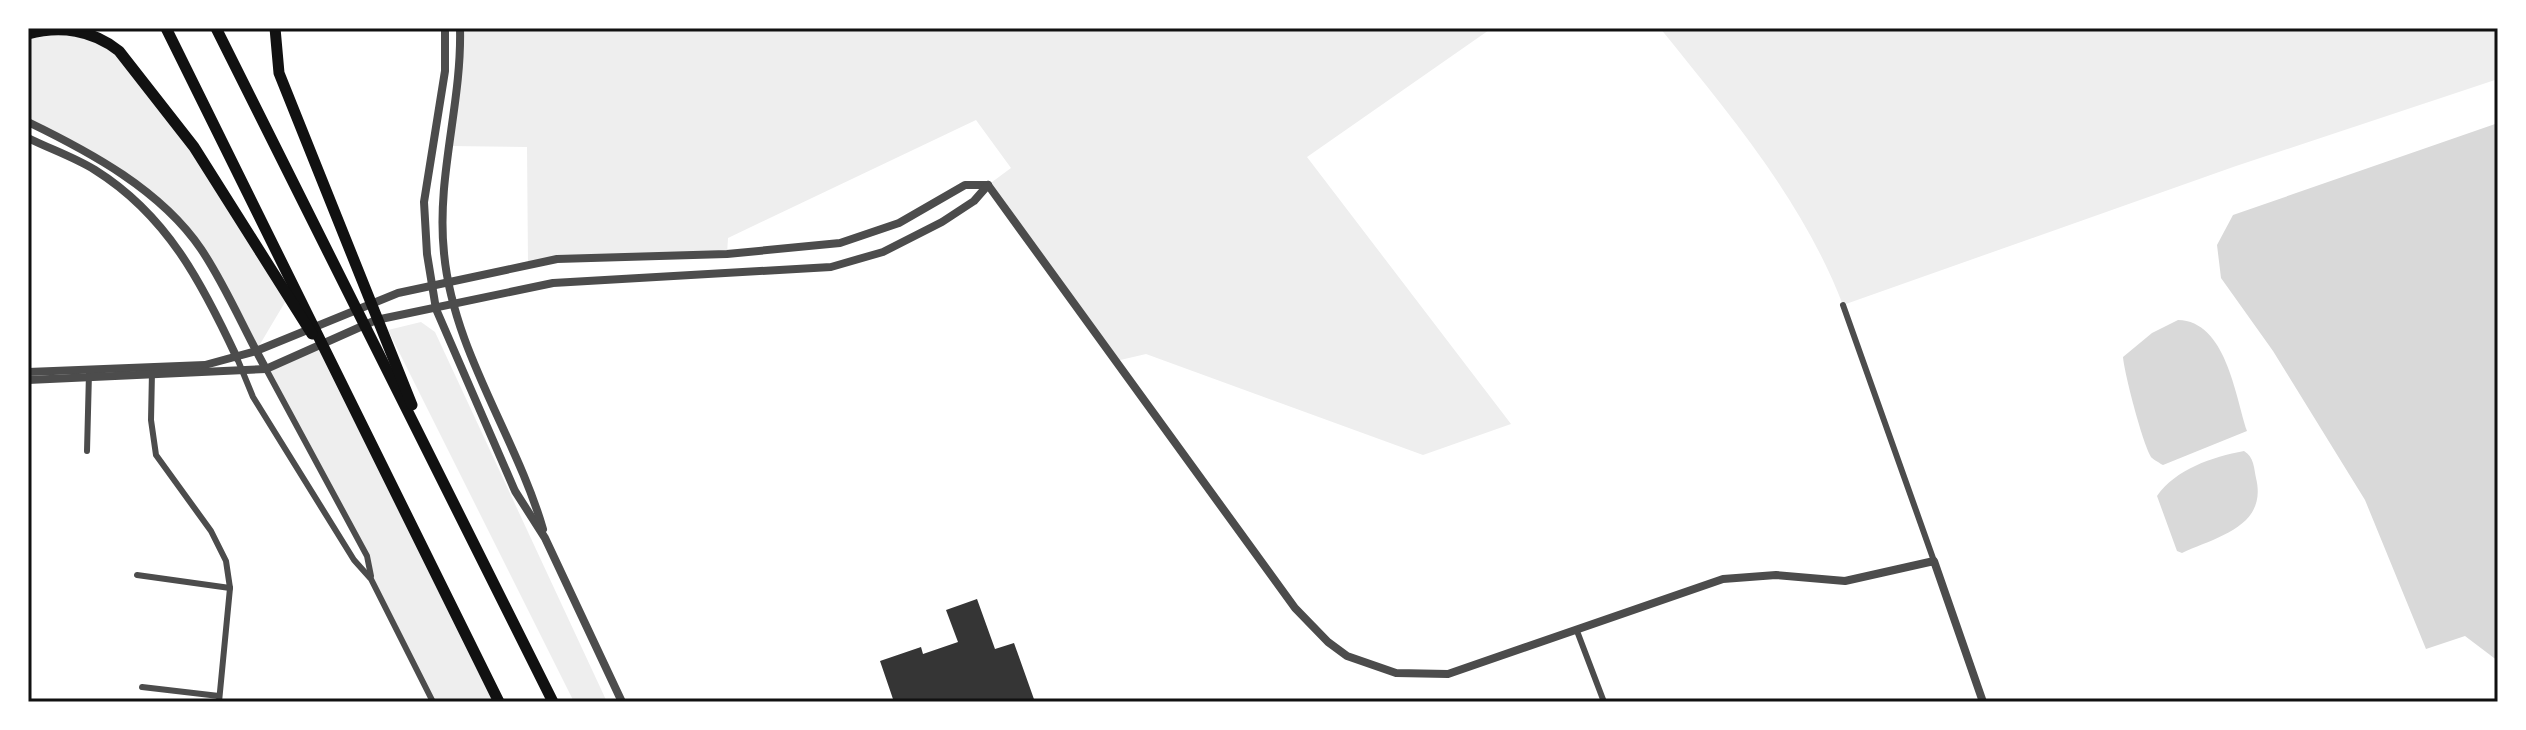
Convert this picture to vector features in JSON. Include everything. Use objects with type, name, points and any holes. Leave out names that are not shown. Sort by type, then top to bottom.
[{"type":"highway","points":[[166,28],[288,288]]},
{"type":"highway","points":[[216,28],[341,279],[383,352],[553,702]]},
{"type":"highway","points":[[275,28],[279,73],[358,277],[383,352]]},
{"type":"highway","points":[[28,34],[59,29],[78,31],[108,42],[194,147],[288,288],[332,362],[499,702]]},
{"type":"street","points":[[445,28],[445,71],[424,202],[430,285],[436,309],[515,491],[545,538],[622,702]]},
{"type":"street","points":[[460,28],[461,58],[441,206],[448,280],[454,306],[530,485],[545,538]]},
{"type":"street","points":[[28,122],[113,169],[148,193],[180,222],[202,250],[367,556],[371,579]]},
{"type":"street","points":[[28,138],[92,168],[150,213],[192,267],[253,397],[354,560],[371,579],[433,702]]},
{"type":"street","points":[[152,372],[237,358],[364,304],[448,280],[557,259],[727,254],[840,243],[899,223],[965,185],[988,185]]},
{"type":"street","points":[[28,372],[88,374],[266,369],[376,320],[553,283],[831,267],[883,252],[942,222],[974,201],[988,185]]},
{"type":"street","points":[[988,185],[1280,588],[1328,642],[1347,656],[1379,669],[1423,675],[1448,674],[1723,579],[1776,575],[1845,581],[1934,561]]},
{"type":"street","points":[[1843,305],[1983,702]]},
{"type":"street","points":[[142,687],[219,699],[230,588],[226,561],[211,531],[156,455],[151,420],[152,372]]},
{"type":"street","points":[[28,380],[88,374]]},
{"type":"street","points":[[87,451],[88,374]]},
{"type":"street","points":[[137,575],[230,588]]},
{"type":"street","points":[[1577,631],[1604,702]]},
{"type":"shaded area","points":[[460,28],[1492,28],[1307,157],[1511,424],[1423,455],[1146,354],[1116,361],[988,185],[1011,168],[976,120],[728,238],[727,254],[557,259],[528,265],[527,147],[449,146]]},
{"type":"shaded area","points":[[1660,28],[2498,28],[2498,79],[2236,166],[1843,305],[1807,229],[1786,194],[1738,126]]},
{"type":"shaded area","points":[[42,31],[108,42],[152,92],[266,260],[294,287],[256,351],[202,250],[148,193],[28,122],[28,34]]},
{"type":"shaded area","points":[[2498,123],[2498,661],[2465,636],[2426,649],[2365,500],[2273,351],[2221,278],[2217,245],[2233,215]]},
{"type":"shaded area","points":[[2178,320],[2194,324],[2218,346],[2233,380],[2247,431],[2163,465],[2148,452],[2123,357],[2152,333]]},
{"type":"shaded area","points":[[421,322],[435,332],[607,702],[574,702],[388,330]]},
{"type":"shaded area","points":[[319,346],[502,702],[433,702],[371,579],[367,556],[266,369]]},
{"type":"shaded area","points":[[2244,451],[2252,460],[2258,495],[2247,519],[2224,535],[2182,553],[2177,551],[2157,496],[2184,471]]},
{"type":"building","points":[[977,599],[995,649],[1014,643],[1035,702],[894,702],[880,661],[921,647],[923,654],[958,642],[946,610]]}]
